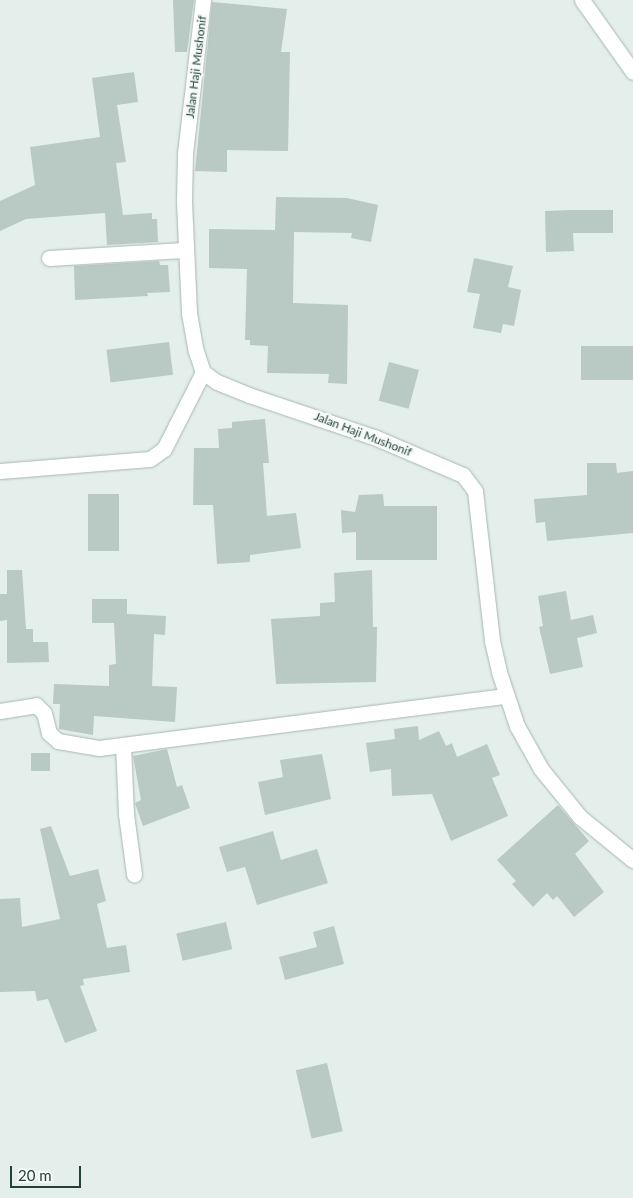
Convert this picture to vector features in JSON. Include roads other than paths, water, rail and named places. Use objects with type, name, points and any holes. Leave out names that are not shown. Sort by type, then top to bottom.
[{"type":"street","name":"Jalan Haji Mushonif","points":[[203,0],[185,153],[184,250],[191,322],[203,372],[217,382],[249,395],[374,437],[463,475],[475,491],[480,514],[486,600],[498,672],[517,726],[546,776],[580,817],[633,860]]},
{"type":"street","points":[[582,0],[633,72]]},
{"type":"street","points":[[49,258],[184,250]]},
{"type":"street","points":[[0,470],[150,459],[164,449],[203,372]]},
{"type":"street","points":[[0,710],[36,705],[44,713],[49,733],[58,741],[99,748],[506,696]]},
{"type":"street","points":[[122,745],[126,814],[134,874]]}]
